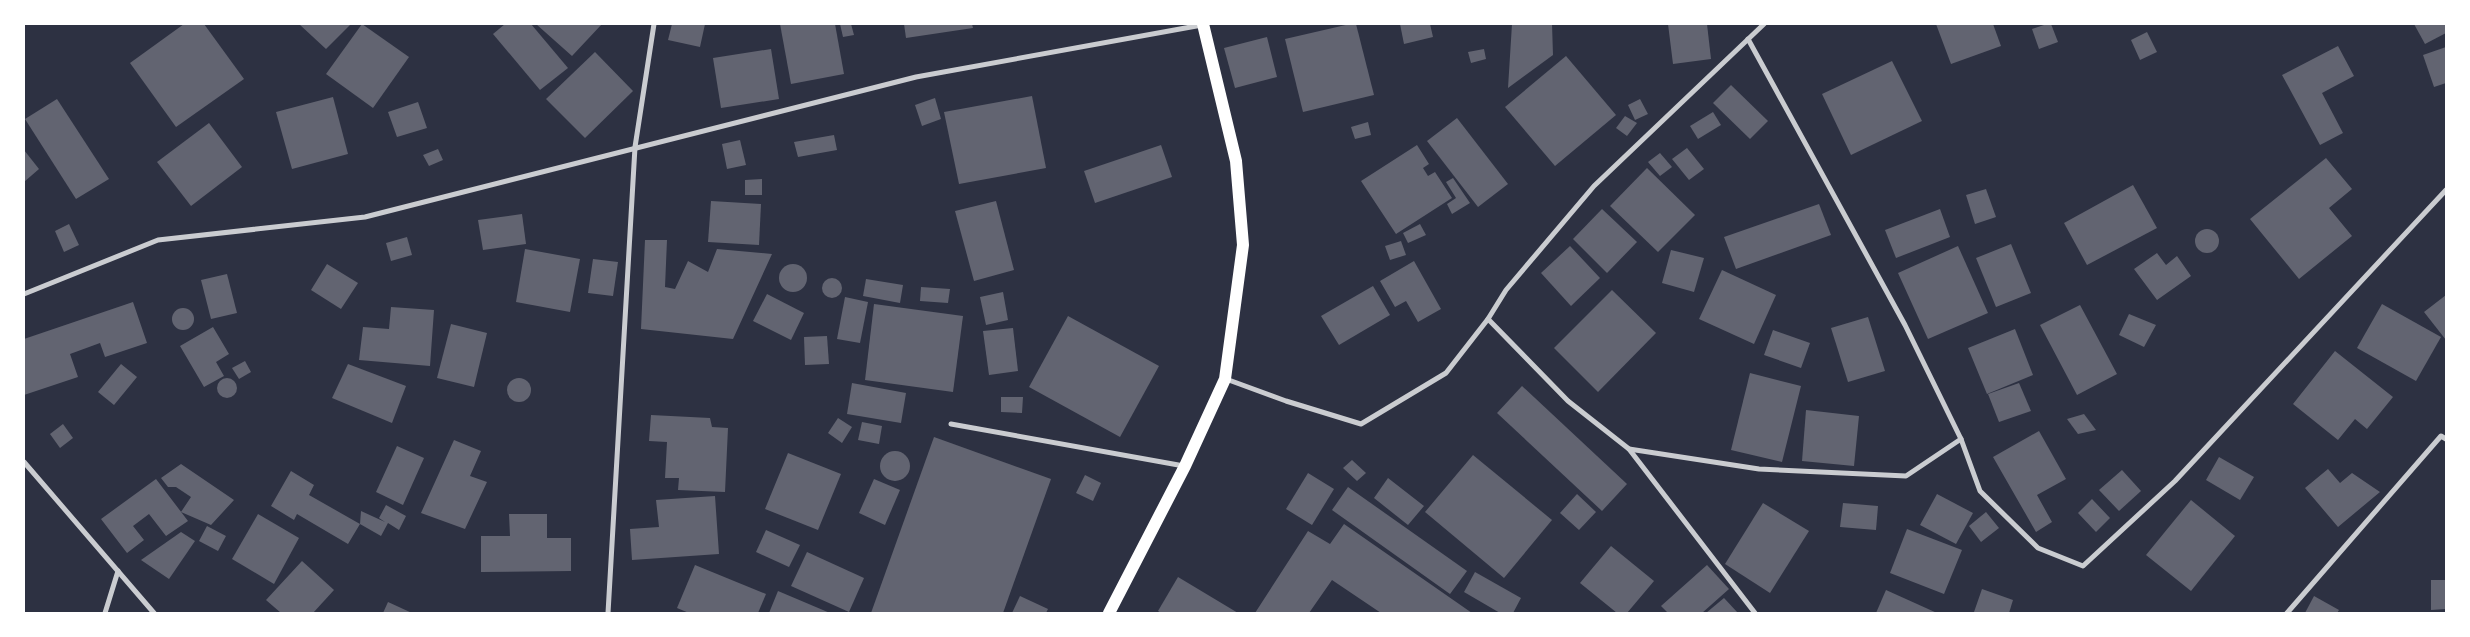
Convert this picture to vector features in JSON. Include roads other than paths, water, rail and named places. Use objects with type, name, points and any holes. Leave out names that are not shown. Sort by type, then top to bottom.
[{"type":"main road","points":[[1109,613],[1185,466],[1225,379],[1243,245],[1236,161],[1204,24]]},
{"type":"street","points":[[608,613],[636,147],[654,24]]},
{"type":"street","points":[[24,294],[158,240],[365,217],[916,77],[1204,24]]},
{"type":"street","points":[[1225,379],[1286,401],[1362,424],[1446,373],[1488,319],[1506,290],[1594,186],[1764,24]]},
{"type":"street","points":[[1748,38],[1905,325],[1961,439],[1980,491],[2038,548],[2082,566],[2175,480],[2446,190]]},
{"type":"street","points":[[1488,319],[1568,401],[1629,449],[1755,613]]},
{"type":"street","points":[[950,424],[1185,466]]},
{"type":"street","points":[[2287,613],[2441,436],[2446,439]]},
{"type":"street","points":[[1629,449],[1759,469],[1906,476],[1961,439]]},
{"type":"street","points":[[24,462],[154,613]]},
{"type":"street","points":[[105,613],[118,571]]}]
